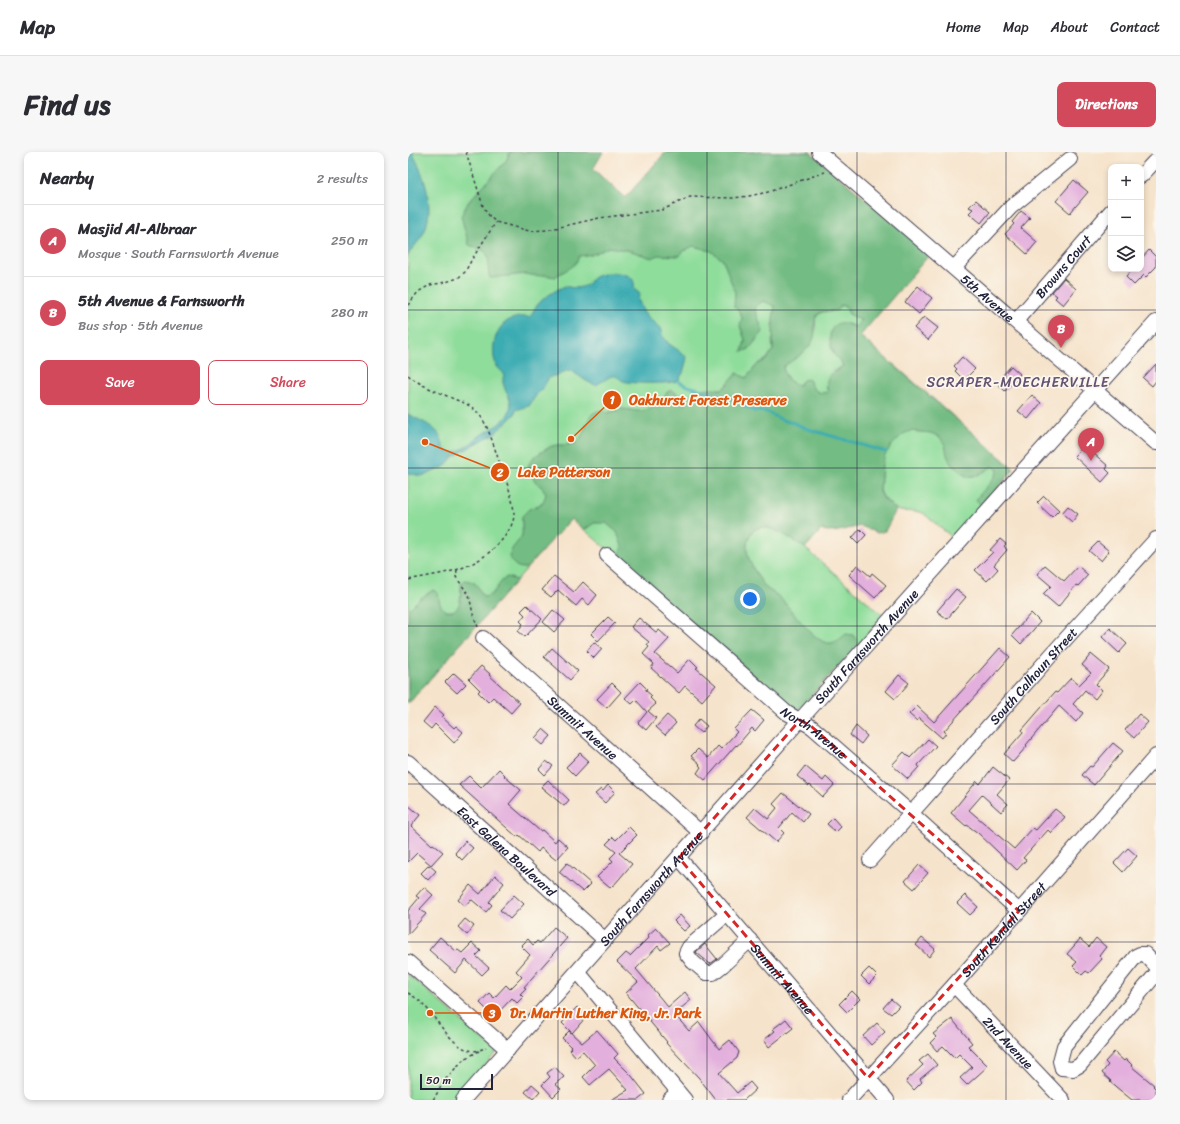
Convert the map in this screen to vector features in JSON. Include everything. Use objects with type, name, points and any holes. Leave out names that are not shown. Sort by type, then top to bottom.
[{"type":"street","name":"5th Avenue","points":[[819,152],[1156,443]]},
{"type":"street","points":[[954,268],[1011,207],[1070,159]]},
{"type":"street","points":[[1144,173],[1154,162]]},
{"type":"street","name":"Browns Court","points":[[1016,321],[1108,214]]},
{"type":"street","name":"South Farnsworth Avenue","points":[[463,1100],[1156,322]]},
{"type":"street","name":"South Calhoun Street","points":[[870,860],[1156,539]]},
{"type":"street","name":"North Avenue","points":[[607,555],[787,713],[812,727],[912,814],[1019,911]]},
{"type":"street","name":"Summit Avenue","points":[[483,638],[700,833]]},
{"type":"street","name":"South Kendall Street","points":[[849,1100],[954,985],[1156,756]]},
{"type":"street","name":"East Galena Boulevard","points":[[408,762],[605,940]]},
{"type":"street","name":"Summit Avenue","points":[[679,858],[887,1100]]},
{"type":"street","points":[[727,914],[689,947],[686,953],[693,962],[706,973],[712,973],[750,940]]},
{"type":"street","points":[[1062,1068],[1060,1061],[1064,1046],[1136,956],[1145,954],[1156,966]]},
{"type":"street","points":[[408,962],[508,1050]]},
{"type":"street","points":[[578,972],[677,1097]]},
{"type":"street","points":[[1062,1068],[1073,1069],[1080,1065],[1156,974]]},
{"type":"street","name":"2nd Avenue","points":[[954,985],[1063,1100]]},
{"type":"street","points":[[1048,1084],[1062,1068]]},
{"type":"path","points":[[466,152],[483,206],[490,216],[496,222],[529,231],[547,230],[599,218],[662,210],[690,197],[732,198],[768,192],[837,168]]},
{"type":"path","points":[[408,305],[418,292],[430,285],[458,278],[465,272],[496,222]]},
{"type":"path","points":[[408,375],[414,380],[474,409],[480,415],[487,427],[512,497],[514,516],[511,527],[504,537],[494,548],[478,561],[457,570],[408,580]]},
{"type":"path","points":[[457,570],[456,577],[469,595],[473,614],[483,638]]},
{"type":"path","points":[[408,993],[423,1004],[443,1030],[463,1048],[479,1051]]},
{"type":"path","points":[[433,1100],[445,1080],[463,1060],[496,1040]]},
{"type":"highlighted area","points":[[800,720],[812,727],[1019,911],[868,1078],[679,858]]},
{"type":"green space","points":[[408,152],[574,152],[625,198],[666,152],[810,152],[876,209],[772,340],[773,350],[766,360],[758,364],[746,378],[737,373],[723,389],[718,389],[786,484],[892,363],[1014,469],[953,538],[923,513],[914,511],[900,511],[893,507],[882,494],[880,488],[881,475],[874,470],[805,548],[884,616],[799,709],[785,705],[571,518],[408,704]]},
{"type":"green space","points":[[510,152],[603,152],[593,169],[625,198],[666,152],[810,152],[930,254],[860,336],[1014,469],[982,506],[976,500],[994,478],[998,470],[993,466],[979,475],[967,477],[951,464],[945,445],[940,437],[931,433],[910,431],[903,434],[891,446],[885,455],[882,465],[880,492],[883,498],[896,510],[885,531],[877,533],[861,526],[834,532],[821,530],[805,548],[777,531],[761,527],[755,529],[748,538],[747,552],[750,562],[766,588],[776,594],[821,641],[833,643],[846,634],[853,635],[859,644],[799,709],[795,711],[618,559],[622,546],[617,532],[606,523],[594,523],[584,530],[571,519],[527,568],[521,568],[513,563],[510,555],[522,535],[522,516],[529,509],[543,503],[546,494],[534,479],[528,466],[533,458],[552,446],[569,445],[579,440],[590,417],[597,411],[603,410],[607,413],[622,409],[639,411],[648,410],[656,406],[667,392],[672,390],[679,395],[681,402],[685,405],[688,403],[694,392],[698,390],[723,389],[737,373],[746,378],[758,364],[766,360],[773,350],[773,318],[775,306],[763,301],[757,305],[755,309],[763,332],[749,349],[742,352],[745,340],[740,326],[742,318],[739,311],[734,307],[735,292],[723,260],[711,251],[693,246],[682,252],[679,256],[659,255],[652,258],[631,251],[609,247],[593,254],[579,256],[572,266],[555,277],[526,274],[490,278],[488,271],[488,256],[481,249],[469,245],[461,216],[469,201],[506,161]],"holes":[[[841,305],[846,307],[849,314],[861,320],[856,327],[840,323],[836,324],[831,330],[830,343],[832,350],[843,366],[828,378],[828,392],[818,392],[813,388],[809,379],[803,380],[799,385],[790,381],[786,377],[783,367],[806,351],[812,342],[817,315],[819,313],[838,310]]]},
{"type":"green space","points":[[841,305],[846,307],[849,314],[861,319],[856,327],[848,324],[830,334],[835,355],[843,366],[832,372],[826,386],[828,392],[817,392],[803,380],[799,385],[793,383],[786,377],[783,367],[789,362],[816,329],[815,319],[818,315],[823,311],[830,312]]},
{"type":"green space","points":[[507,577],[517,580],[408,704],[408,610],[418,600],[433,590],[438,593],[440,603],[444,610],[453,610],[459,605],[461,584],[465,580],[473,582],[483,597],[491,595]]},
{"type":"green space","points":[[408,974],[497,1052],[454,1100],[408,1100]]},
{"type":"water","points":[[408,152],[412,152],[425,182],[428,193],[429,215],[422,236],[408,256]]},
{"type":"water","points":[[608,273],[627,275],[633,280],[634,289],[640,294],[638,299],[644,313],[660,328],[662,335],[668,343],[687,358],[683,373],[678,381],[634,383],[623,381],[617,377],[611,376],[596,385],[568,370],[548,379],[542,390],[537,394],[529,406],[516,410],[515,414],[495,433],[453,457],[444,467],[421,476],[408,473],[408,414],[433,428],[440,436],[445,449],[449,452],[456,452],[460,450],[497,426],[508,414],[511,406],[503,383],[504,374],[496,365],[493,351],[495,340],[502,325],[515,318],[530,317],[541,301],[548,295],[565,286],[578,288],[584,286],[595,277]]},
{"type":"building","points":[[1074,180],[1088,192],[1070,213],[1056,201]]},
{"type":"building","points":[[976,200],[990,212],[981,223],[969,213],[973,209],[969,207]]},
{"type":"building","points":[[1021,211],[1030,218],[1021,228],[1037,242],[1027,254],[1005,234],[1014,224],[1012,222]]},
{"type":"building","points":[[1149,250],[1156,257],[1156,267],[1146,277],[1144,275],[1134,285],[1126,277],[1130,272],[1144,272],[1144,256]]},
{"type":"building","points":[[1064,278],[1076,289],[1063,305],[1055,298],[1057,296],[1052,292]]},
{"type":"building","points":[[918,286],[932,298],[919,314],[905,302]]},
{"type":"building","points":[[924,317],[938,328],[928,340],[914,328]]},
{"type":"building","points":[[962,357],[975,369],[964,380],[955,371],[957,369],[954,366]]},
{"type":"building","points":[[1156,364],[1156,381],[1152,386],[1143,378]]},
{"type":"building","points":[[1011,366],[1020,374],[1005,391],[999,385],[1005,379],[1002,376]]},
{"type":"building","points":[[1032,395],[1041,403],[1028,419],[1018,411]]},
{"type":"building","points":[[1084,445],[1108,466],[1106,469],[1110,473],[1102,482],[1074,456]]},
{"type":"building","points":[[1044,496],[1059,510],[1052,517],[1037,503]]},
{"type":"building","points":[[1068,506],[1078,514],[1072,522],[1062,513]]},
{"type":"building","points":[[860,529],[866,535],[858,544],[852,538]]},
{"type":"building","points":[[1000,539],[1006,544],[1004,546],[1007,550],[994,565],[998,569],[987,581],[975,570],[993,552],[990,550]]},
{"type":"building","points":[[1098,542],[1109,551],[1101,561],[1089,551]]},
{"type":"building","points":[[857,565],[870,576],[872,573],[886,585],[875,598],[849,575]]},
{"type":"building","points":[[1045,565],[1064,581],[1078,566],[1088,575],[1078,586],[1076,585],[1058,607],[1043,594],[1051,586],[1037,574]]},
{"type":"building","points":[[554,576],[574,592],[583,582],[597,595],[589,605],[582,599],[576,606],[558,590],[551,597],[542,590]]},
{"type":"building","points":[[956,589],[966,597],[947,619],[937,611]]},
{"type":"building","points":[[527,605],[542,619],[525,637],[518,631],[523,624],[520,621],[525,615],[521,611]]},
{"type":"building","points":[[553,610],[565,620],[554,632],[543,622]]},
{"type":"building","points":[[1031,613],[1040,622],[1021,644],[1012,635]]},
{"type":"building","points":[[608,617],[615,623],[598,641],[591,634]]},
{"type":"building","points":[[639,618],[657,633],[659,630],[669,639],[655,654],[677,673],[690,659],[698,667],[696,668],[716,685],[702,701],[685,686],[679,693],[651,668],[654,664],[643,654],[649,647],[647,645],[649,642],[631,627]]},
{"type":"building","points":[[1110,628],[1127,644],[1119,653],[1102,637]]},
{"type":"building","points":[[594,642],[602,649],[594,658],[587,651]]},
{"type":"building","points":[[552,648],[578,671],[570,680],[544,657]]},
{"type":"building","points":[[1000,648],[1010,657],[944,731],[946,733],[942,738],[919,718],[917,721],[909,714],[917,706],[934,722]]},
{"type":"building","points":[[1091,654],[1109,669],[1096,684],[1102,690],[1095,699],[1085,690],[1073,704],[1083,713],[1076,722],[1059,706],[1013,762],[1004,754],[1023,732],[1022,730],[1055,692],[1057,693],[1071,678],[1079,685],[1091,673],[1082,665]]},
{"type":"building","points":[[481,666],[520,703],[511,713],[493,697],[488,702],[478,692],[480,690],[469,679]]},
{"type":"building","points":[[454,673],[466,684],[457,693],[445,682]]},
{"type":"building","points":[[899,675],[909,683],[895,699],[886,691]]},
{"type":"building","points":[[640,682],[647,689],[645,690],[652,696],[650,698],[656,704],[648,711],[656,718],[646,730],[638,723],[647,712],[636,700],[632,704],[625,698]]},
{"type":"building","points":[[612,683],[621,692],[607,708],[597,699]]},
{"type":"building","points":[[435,707],[444,715],[442,717],[454,728],[456,726],[463,732],[454,743],[435,724],[431,729],[423,722]]},
{"type":"building","points":[[752,710],[764,720],[755,731],[752,728],[705,780],[697,773],[701,767],[699,765],[700,764],[691,756],[698,749],[708,758],[718,746],[721,749],[737,732],[734,729]]},
{"type":"building","points":[[1139,714],[1148,722],[1134,738],[1125,730]]},
{"type":"building","points":[[667,715],[676,723],[665,735],[656,727]]},
{"type":"building","points":[[699,719],[707,726],[701,733],[693,726]]},
{"type":"building","points":[[856,726],[867,736],[861,744],[850,735]]},
{"type":"building","points":[[543,729],[551,736],[543,745],[535,738]]},
{"type":"building","points":[[928,739],[936,746],[918,765],[919,767],[908,779],[892,765],[904,752],[910,758]]},
{"type":"building","points":[[1113,743],[1123,751],[1094,785],[1082,775],[1090,766],[1092,767]]},
{"type":"building","points":[[580,753],[589,761],[575,776],[566,767]]},
{"type":"building","points":[[546,761],[553,766],[545,775],[539,769]]},
{"type":"building","points":[[805,766],[823,781],[826,777],[834,785],[823,797],[797,776]]},
{"type":"building","points":[[993,767],[1009,780],[997,794],[1008,804],[1001,812],[982,795],[969,810],[1014,849],[1033,828],[1036,830],[1055,809],[1065,817],[1051,833],[1048,830],[1023,858],[1026,860],[1017,870],[978,833],[967,825],[966,826],[951,813],[977,781],[980,784]]},
{"type":"building","points":[[499,769],[505,775],[504,776],[521,790],[509,804],[555,842],[558,838],[568,847],[556,860],[541,848],[538,852],[519,835],[517,837],[459,785],[469,776],[481,788]]},
{"type":"building","points":[[548,780],[569,800],[564,806],[541,787]]},
{"type":"building","points":[[608,785],[615,792],[605,803],[595,794],[601,789],[603,791]]},
{"type":"building","points":[[783,793],[809,814],[803,822],[792,812],[779,828],[784,833],[776,842],[747,817],[755,808],[768,819],[777,808],[773,804]]},
{"type":"building","points":[[408,805],[420,815],[411,826],[432,845],[433,844],[443,852],[431,865],[417,853],[408,862]]},
{"type":"building","points":[[833,818],[841,827],[836,832],[827,824]]},
{"type":"building","points":[[629,827],[637,835],[619,853],[632,864],[610,888],[597,877],[613,861],[610,858],[616,852],[606,844],[613,837],[616,840]]},
{"type":"building","points":[[465,841],[473,848],[462,860],[455,853]]},
{"type":"building","points":[[1128,848],[1137,856],[1123,872],[1114,863]]},
{"type":"building","points":[[567,863],[591,884],[583,892],[559,872]]},
{"type":"building","points":[[429,865],[436,871],[428,880],[421,873]]},
{"type":"building","points":[[919,865],[928,873],[914,889],[905,881]]},
{"type":"building","points":[[495,875],[504,883],[489,902],[492,905],[486,912],[471,899],[465,906],[458,900],[470,885],[480,894]]},
{"type":"building","points":[[424,887],[433,895],[420,909],[426,914],[408,934],[408,911],[419,898],[416,896]]},
{"type":"building","points":[[514,895],[524,904],[510,919],[500,910]]},
{"type":"building","points":[[965,895],[978,907],[970,915],[957,903]]},
{"type":"building","points":[[680,915],[690,926],[684,931],[674,921]]},
{"type":"building","points":[[465,919],[474,926],[467,935],[458,927]]},
{"type":"building","points":[[554,927],[567,938],[524,987],[526,988],[520,994],[523,997],[517,1003],[512,998],[494,1017],[480,1003],[489,993],[494,998],[506,985],[510,989],[522,977],[516,971],[530,955],[521,946],[528,939],[533,945],[537,941],[540,943]]},
{"type":"building","points":[[656,928],[670,943],[661,950],[658,946],[636,969],[668,1007],[685,992],[691,1000],[674,1014],[689,1031],[699,1022],[719,1049],[730,1040],[739,1052],[737,1058],[719,1073],[737,1093],[750,1082],[756,1089],[744,1100],[716,1100],[699,1078],[666,1043],[667,1042],[626,993],[638,982],[617,962],[626,953],[630,956]]},
{"type":"building","points":[[440,937],[456,951],[458,950],[462,953],[472,943],[481,951],[476,956],[489,968],[482,975],[466,960],[455,973],[429,950]]},
{"type":"building","points":[[922,938],[935,949],[929,957],[916,945]]},
{"type":"building","points":[[1096,938],[1106,947],[1099,956],[1102,959],[1089,973],[1086,971],[1082,975],[1073,966],[1077,962],[1067,954],[1080,939],[1089,947]]},
{"type":"building","points":[[705,944],[717,959],[710,964],[696,952]]},
{"type":"building","points":[[869,968],[877,976],[869,984],[861,976]]},
{"type":"building","points":[[852,991],[860,999],[847,1012],[839,1004]]},
{"type":"building","points":[[891,999],[899,1006],[891,1014],[883,1008]]},
{"type":"building","points":[[577,1007],[587,1016],[572,1033],[562,1023]]},
{"type":"building","points":[[786,1019],[793,1028],[769,1047],[764,1040],[775,1031],[773,1029]]},
{"type":"building","points":[[952,1019],[972,1043],[968,1046],[988,1066],[967,1085],[960,1078],[972,1067],[959,1054],[955,1058],[943,1046],[937,1051],[930,1043],[936,1037],[933,1034]]},
{"type":"building","points":[[877,1023],[885,1032],[871,1045],[863,1036]]},
{"type":"building","points":[[597,1030],[618,1054],[614,1058],[631,1075],[646,1094],[638,1100],[611,1100],[628,1090],[609,1069],[590,1085],[583,1077],[595,1065],[583,1051],[576,1057],[570,1050],[572,1048],[562,1038],[569,1031],[582,1043]]},
{"type":"building","points":[[1114,1052],[1124,1061],[1126,1059],[1132,1065],[1131,1066],[1154,1085],[1153,1086],[1156,1089],[1156,1100],[1132,1100],[1110,1082],[1111,1081],[1102,1073],[1108,1065],[1105,1062]]},
{"type":"building","points":[[928,1054],[937,1065],[920,1079],[922,1082],[914,1090],[906,1081],[923,1065],[919,1061]]},
{"type":"building","points":[[555,1067],[564,1077],[555,1084],[561,1089],[553,1097],[542,1085],[550,1077],[547,1073]]},
{"type":"building","points":[[532,1084],[540,1091],[533,1099],[525,1092]]},
{"type":"waterway","points":[[678,381],[685,385],[727,398],[734,398],[741,402],[745,407],[754,411],[767,412],[782,420],[808,429],[886,452]]},
{"type":"place","name":"5th Avenue & Farnsworth","points":[[1061,348]]},
{"type":"place","name":"Oakhurst Forest Preserve","points":[[571,439]]},
{"type":"place","name":"Lake Patterson","points":[[425,442]]},
{"type":"place","name":"Masjid Al-Albraar","points":[[1091,461]]},
{"type":"place","name":"Dr. Martin Luther King, Jr. Park","points":[[430,1013]]},
{"type":"district","name":"SCRAPER-MOECHERVILLE","points":[[1018,382]]}]
